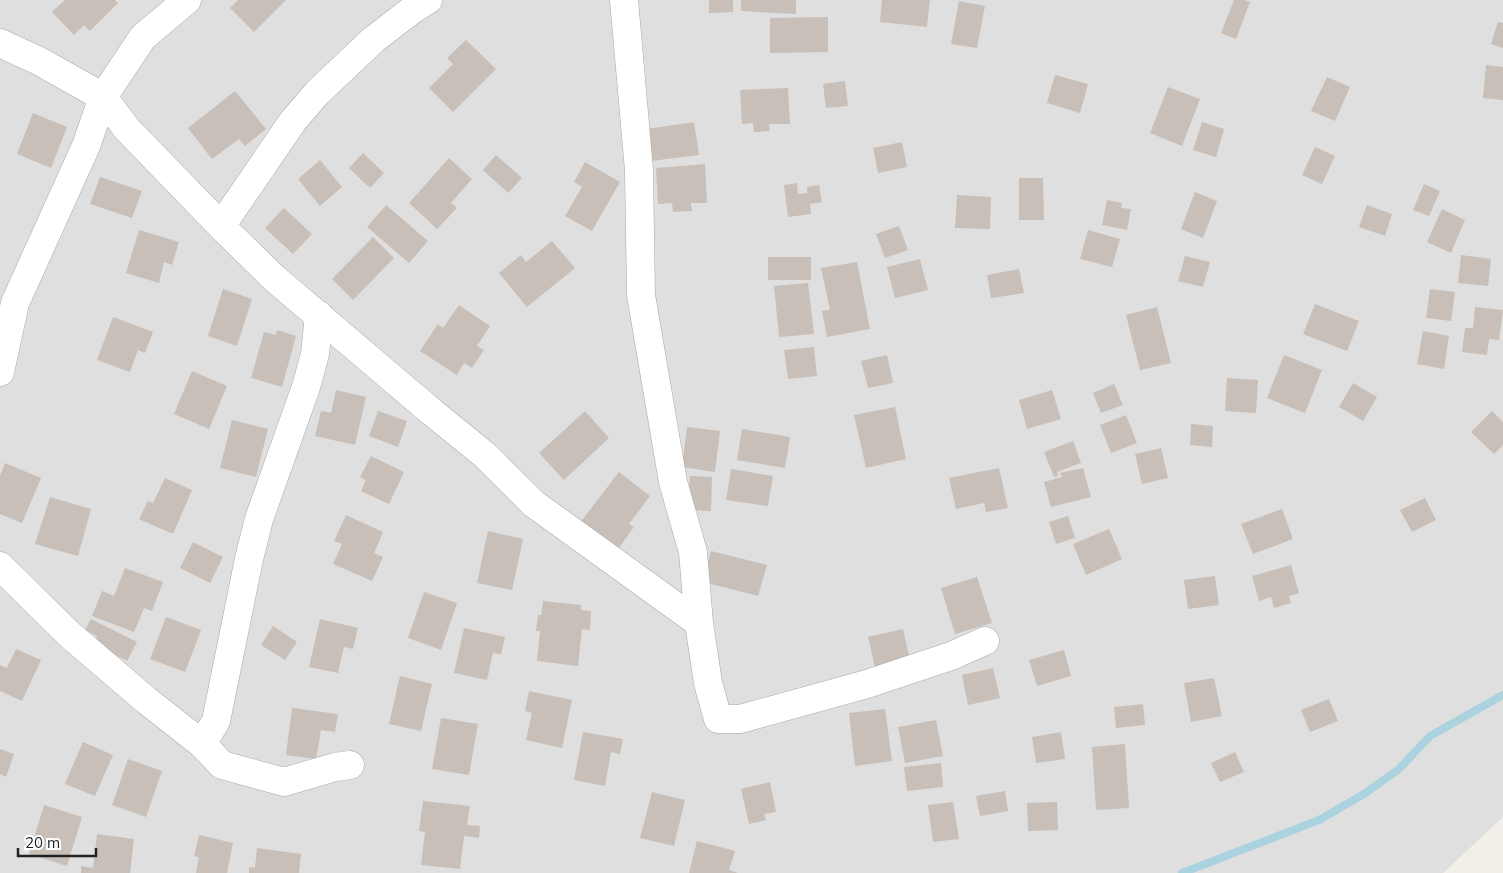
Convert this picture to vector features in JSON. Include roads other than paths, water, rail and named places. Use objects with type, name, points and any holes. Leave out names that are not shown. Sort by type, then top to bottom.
[{"type":"street","points":[[0,372],[15,303],[86,146],[103,97],[144,37],[187,0]]},
{"type":"street","points":[[221,226],[293,121],[317,93],[373,40],[428,0]]},
{"type":"street","points":[[624,0],[639,170],[642,295],[673,482],[693,552],[699,624],[708,683],[718,719],[740,719],[867,684],[951,656],[985,641]]},
{"type":"street","points":[[0,43],[39,61],[103,97],[127,129],[274,278],[486,456],[534,504],[699,624]]},
{"type":"street","points":[[202,744],[216,721],[259,519],[306,387],[315,354],[319,315]]},
{"type":"street","points":[[0,566],[70,635],[146,700],[202,744],[222,765],[284,782],[335,766],[350,765]]},
{"type":"waterway","points":[[1182,873],[1319,820],[1364,794],[1399,769],[1430,736],[1503,695]]}]
